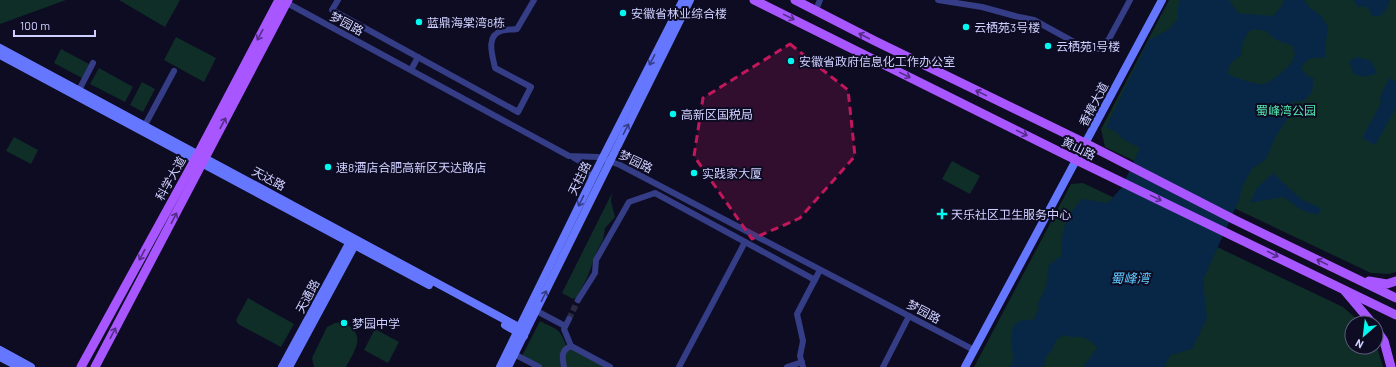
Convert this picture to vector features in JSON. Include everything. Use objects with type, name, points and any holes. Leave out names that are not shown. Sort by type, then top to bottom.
[{"type":"main road","name":"黄山路","points":[[754,0],[1074,159],[1341,287],[1396,315]]},
{"type":"main road","name":"科学大道","points":[[81,367],[199,158],[285,1]]},
{"type":"main road","name":"黄山路","points":[[798,1],[875,41],[1083,142],[1235,220],[1358,279]]},
{"type":"main road","name":"科学大道","points":[[95,367],[159,246],[199,158]]},
{"type":"main road","points":[[1358,279],[1387,284],[1396,281]]},
{"type":"main road","points":[[1358,279],[1396,298]]},
{"type":"main road","points":[[1362,298],[1370,300],[1373,293],[1369,284]]},
{"type":"main road","points":[[1341,287],[1365,315]]},
{"type":"main road","points":[[1384,341],[1391,367]]},
{"type":"street","points":[[338,0],[332,10],[518,112],[531,88],[495,68],[491,41],[500,31],[517,29],[534,0]]},
{"type":"street","name":"天柱路","points":[[500,367],[511,352],[522,331],[683,0]]},
{"type":"street","name":"天柱路","points":[[533,308],[592,179],[606,159],[690,0]]},
{"type":"street","points":[[816,10],[820,0]]},
{"type":"street","points":[[938,0],[982,6],[1034,20],[1092,50],[1102,48],[1109,39],[1130,0]]},
{"type":"street","name":"香樟大道","points":[[965,367],[1156,0]]},
{"type":"street","name":"香樟大道","points":[[1083,142],[1162,0]]},
{"type":"street","name":"梦园路","points":[[285,1],[573,157],[606,159],[630,170],[973,350]]},
{"type":"street","name":"天达路","points":[[0,48],[145,125],[199,158]]},
{"type":"street","name":"天达路","points":[[0,55],[199,158],[522,331]]},
{"type":"street","points":[[411,70],[418,57]]},
{"type":"street","points":[[79,90],[93,63]]},
{"type":"street","points":[[145,125],[174,71]]},
{"type":"street","points":[[573,157],[582,162],[588,168],[592,179]]},
{"type":"street","points":[[578,300],[595,272],[596,260],[629,202],[655,193],[815,280]]},
{"type":"street","name":"天通路","points":[[282,367],[353,241]]},
{"type":"street","name":"天通路","points":[[289,367],[353,241]]},
{"type":"street","points":[[679,367],[745,242]]},
{"type":"street","points":[[787,367],[803,365],[800,356],[803,341],[796,314],[820,270]]},
{"type":"street","points":[[533,308],[565,326]]},
{"type":"street","points":[[883,367],[910,316]]},
{"type":"street","points":[[570,319],[564,328],[571,346],[610,367]]},
{"type":"street","points":[[564,367],[563,352],[565,348],[571,346]]},
{"type":"street","points":[[0,350],[31,367]]},
{"type":"street","name":"香樟大道","points":[[962,367],[973,350]]},
{"type":"street","points":[[511,352],[539,367]]},
{"type":"street","name":"天柱路","points":[[508,367],[511,352]]},
{"type":"street","points":[[0,357],[19,367]]},
{"type":"highlighted area","points":[[790,44],[848,90],[855,156],[800,218],[752,239],[694,156],[703,98]]},
{"type":"green space","points":[[0,0],[66,0],[0,24]]},
{"type":"green space","points":[[119,0],[180,0],[165,27]]},
{"type":"green space","name":"蜀峰湾公园","points":[[1169,0],[1396,0],[1396,272],[1389,274],[1371,273],[1105,147],[1101,129]]},
{"type":"green space","points":[[176,37],[216,58],[204,82],[164,60]]},
{"type":"green space","points":[[61,49],[89,64],[82,78],[54,63]]},
{"type":"green space","points":[[99,68],[133,87],[125,102],[90,84]]},
{"type":"green space","points":[[142,82],[155,89],[143,112],[130,105]]},
{"type":"green space","points":[[14,137],[38,150],[31,164],[6,151]]},
{"type":"green space","points":[[952,161],[980,176],[970,194],[942,179]]},
{"type":"green space","points":[[1083,183],[1343,307],[1352,315],[1344,315],[1344,355],[1379,355],[1383,367],[974,367],[1071,184]]},
{"type":"green space","points":[[612,193],[611,201],[615,217],[605,228],[603,240],[597,251],[587,278],[577,297],[573,299],[562,293]]},
{"type":"green space","points":[[248,298],[294,324],[281,347],[238,324],[236,320]]},
{"type":"green space","points":[[540,321],[557,330],[566,345],[606,367],[536,367],[522,356]]},
{"type":"green space","points":[[343,322],[355,332],[357,337],[356,348],[346,367],[314,367],[312,358],[327,327],[335,323]]},
{"type":"green space","points":[[375,329],[399,342],[388,363],[364,350]]},
{"type":"water","name":"蜀峰湾","points":[[1180,0],[1229,0],[1238,13],[1273,16],[1281,7],[1284,0],[1304,0],[1308,6],[1321,16],[1328,27],[1325,58],[1308,60],[1301,68],[1307,76],[1314,78],[1312,92],[1304,101],[1293,102],[1282,112],[1289,116],[1275,138],[1266,159],[1252,169],[1242,187],[1239,200],[1203,280],[1207,318],[1192,349],[1171,355],[1164,367],[1083,367],[1097,348],[1093,343],[1085,338],[1075,336],[1075,338],[1064,335],[1056,340],[1052,350],[1045,358],[1044,367],[1010,367],[1014,359],[1011,338],[1014,326],[1018,322],[1024,320],[1033,320],[1039,309],[1037,305],[1046,287],[1049,265],[1061,256],[1062,237],[1067,218],[1082,199],[1108,203],[1122,187],[1140,148],[1123,139],[1116,132],[1106,127],[1149,40],[1168,30],[1178,19],[1178,7]],"holes":[[[1252,29],[1266,31],[1274,39],[1293,46],[1295,54],[1289,66],[1275,78],[1264,84],[1252,83],[1228,74],[1229,67],[1242,55],[1244,41],[1249,32]]]},
{"type":"water","points":[[1353,0],[1390,0],[1386,10],[1380,16],[1371,16],[1370,10],[1364,6],[1358,7]]},
{"type":"water","points":[[1357,57],[1371,61],[1377,73],[1365,77],[1354,74],[1349,61]]},
{"type":"water","points":[[1389,78],[1396,82],[1396,108],[1375,145],[1362,138],[1381,103],[1380,97]]},
{"type":"water","points":[[1273,173],[1302,200],[1321,208],[1318,215],[1303,211],[1283,197],[1250,203],[1256,189]]},
{"type":"tunnel","points":[[569,319],[578,300]]},
{"type":"place","name":"安徽省林业综合楼","points":[[623,13]]},
{"type":"place","name":"蓝鼎海棠湾8栋","points":[[419,22]]},
{"type":"place","name":"云栖苑3号楼","points":[[966,27]]},
{"type":"place","name":"云栖苑1号楼","points":[[1048,46]]},
{"type":"place","name":"安徽省政府信息化工作办公室","points":[[791,61]]},
{"type":"place","name":"高新区国税局","points":[[673,114]]},
{"type":"place","name":"速8酒店合肥高新区天达路店","points":[[328,167]]},
{"type":"place","name":"实践家大厦","points":[[694,173]]},
{"type":"place","name":"天乐社区卫生服务中心","points":[[942,214]]},
{"type":"place","name":"梦园中学","points":[[344,323]]}]
